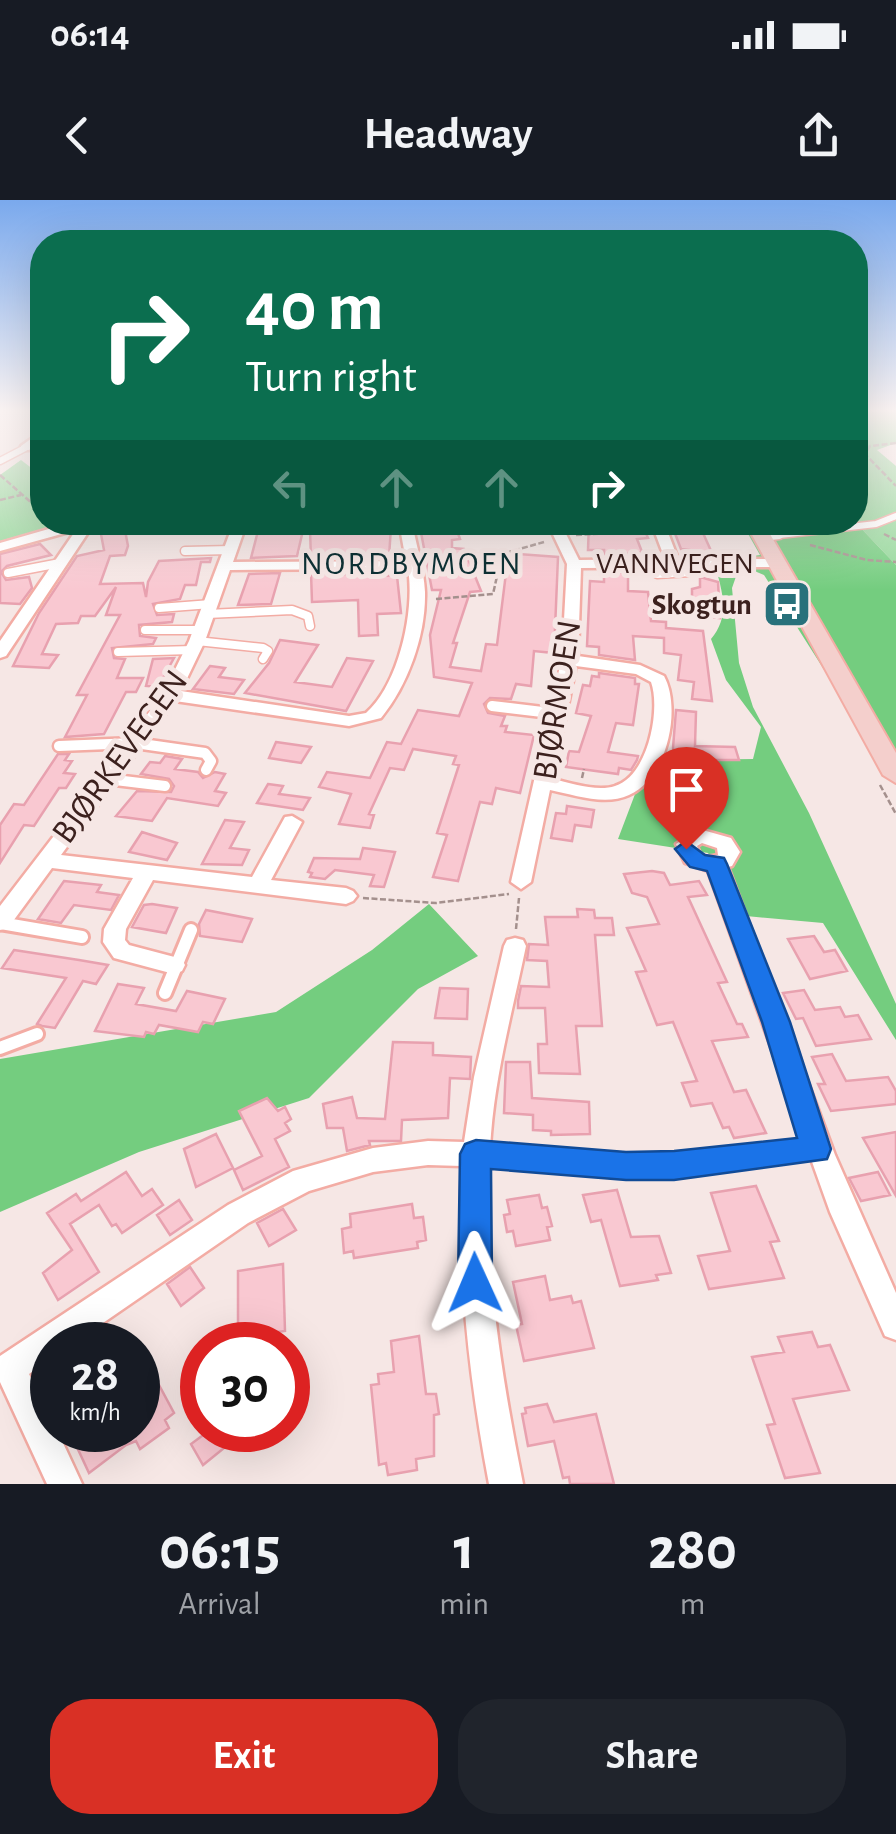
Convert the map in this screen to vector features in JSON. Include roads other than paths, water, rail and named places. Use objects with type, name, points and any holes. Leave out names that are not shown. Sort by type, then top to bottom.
[{"type":"main road","points":[[761,535],[896,774]]},
{"type":"street","points":[[0,547],[44,535]]},
{"type":"street","points":[[0,653],[5,638],[80,535]]},
{"type":"street","name":"BJØRKEVEGEN","points":[[0,923],[171,695],[202,628],[236,535]]},
{"type":"street","points":[[171,695],[349,721],[370,717],[378,711],[396,675],[416,619],[418,589],[407,535]]},
{"type":"street","name":"BJØRMOEN","points":[[520,886],[570,660],[574,564],[560,535]]},
{"type":"street","points":[[664,535],[680,563]]},
{"type":"street","points":[[228,558],[413,565]]},
{"type":"street","name":"VANNVEGEN","points":[[574,564],[776,563]]},
{"type":"street","points":[[544,784],[612,792],[627,789],[640,779],[657,744],[661,682],[640,670],[570,660]]},
{"type":"street","points":[[258,885],[292,822]]},
{"type":"street","points":[[692,838],[686,849],[692,858],[716,864],[776,1022],[816,1149],[846,1224],[896,1325]]},
{"type":"street","points":[[45,860],[346,896]]},
{"type":"street","points":[[147,872],[115,929],[114,942],[122,952],[174,966]]},
{"type":"street","points":[[506,1484],[475,1283],[476,1154],[514,946]]},
{"type":"street","points":[[65,1484],[5,1359],[238,1214],[302,1180],[373,1160],[428,1153],[476,1154]]},
{"type":"lane","points":[[868,524],[896,516]]},
{"type":"lane","points":[[185,551],[228,558]]},
{"type":"lane","points":[[8,573],[60,563]]},
{"type":"lane","points":[[657,574],[691,572],[680,563]]},
{"type":"lane","points":[[159,608],[202,628],[264,648],[268,650],[263,658]]},
{"type":"lane","points":[[118,652],[202,628],[297,611],[308,616],[310,626]]},
{"type":"lane","points":[[145,630],[202,628]]},
{"type":"lane","points":[[492,706],[558,714]]},
{"type":"lane","points":[[59,746],[135,743],[205,753],[212,762],[206,770]]},
{"type":"lane","points":[[106,778],[164,786]]},
{"type":"lane","points":[[0,923],[82,938]]},
{"type":"lane","points":[[165,993],[191,930]]},
{"type":"lane","points":[[0,1048],[36,1034]]},
{"type":"lane","points":[[476,1154],[658,1166],[816,1149]]},
{"type":"place","name":"Skogtun","points":[[787,604]]},
{"type":"district","name":"NORDBYMOEN","points":[[412,563]]}]
